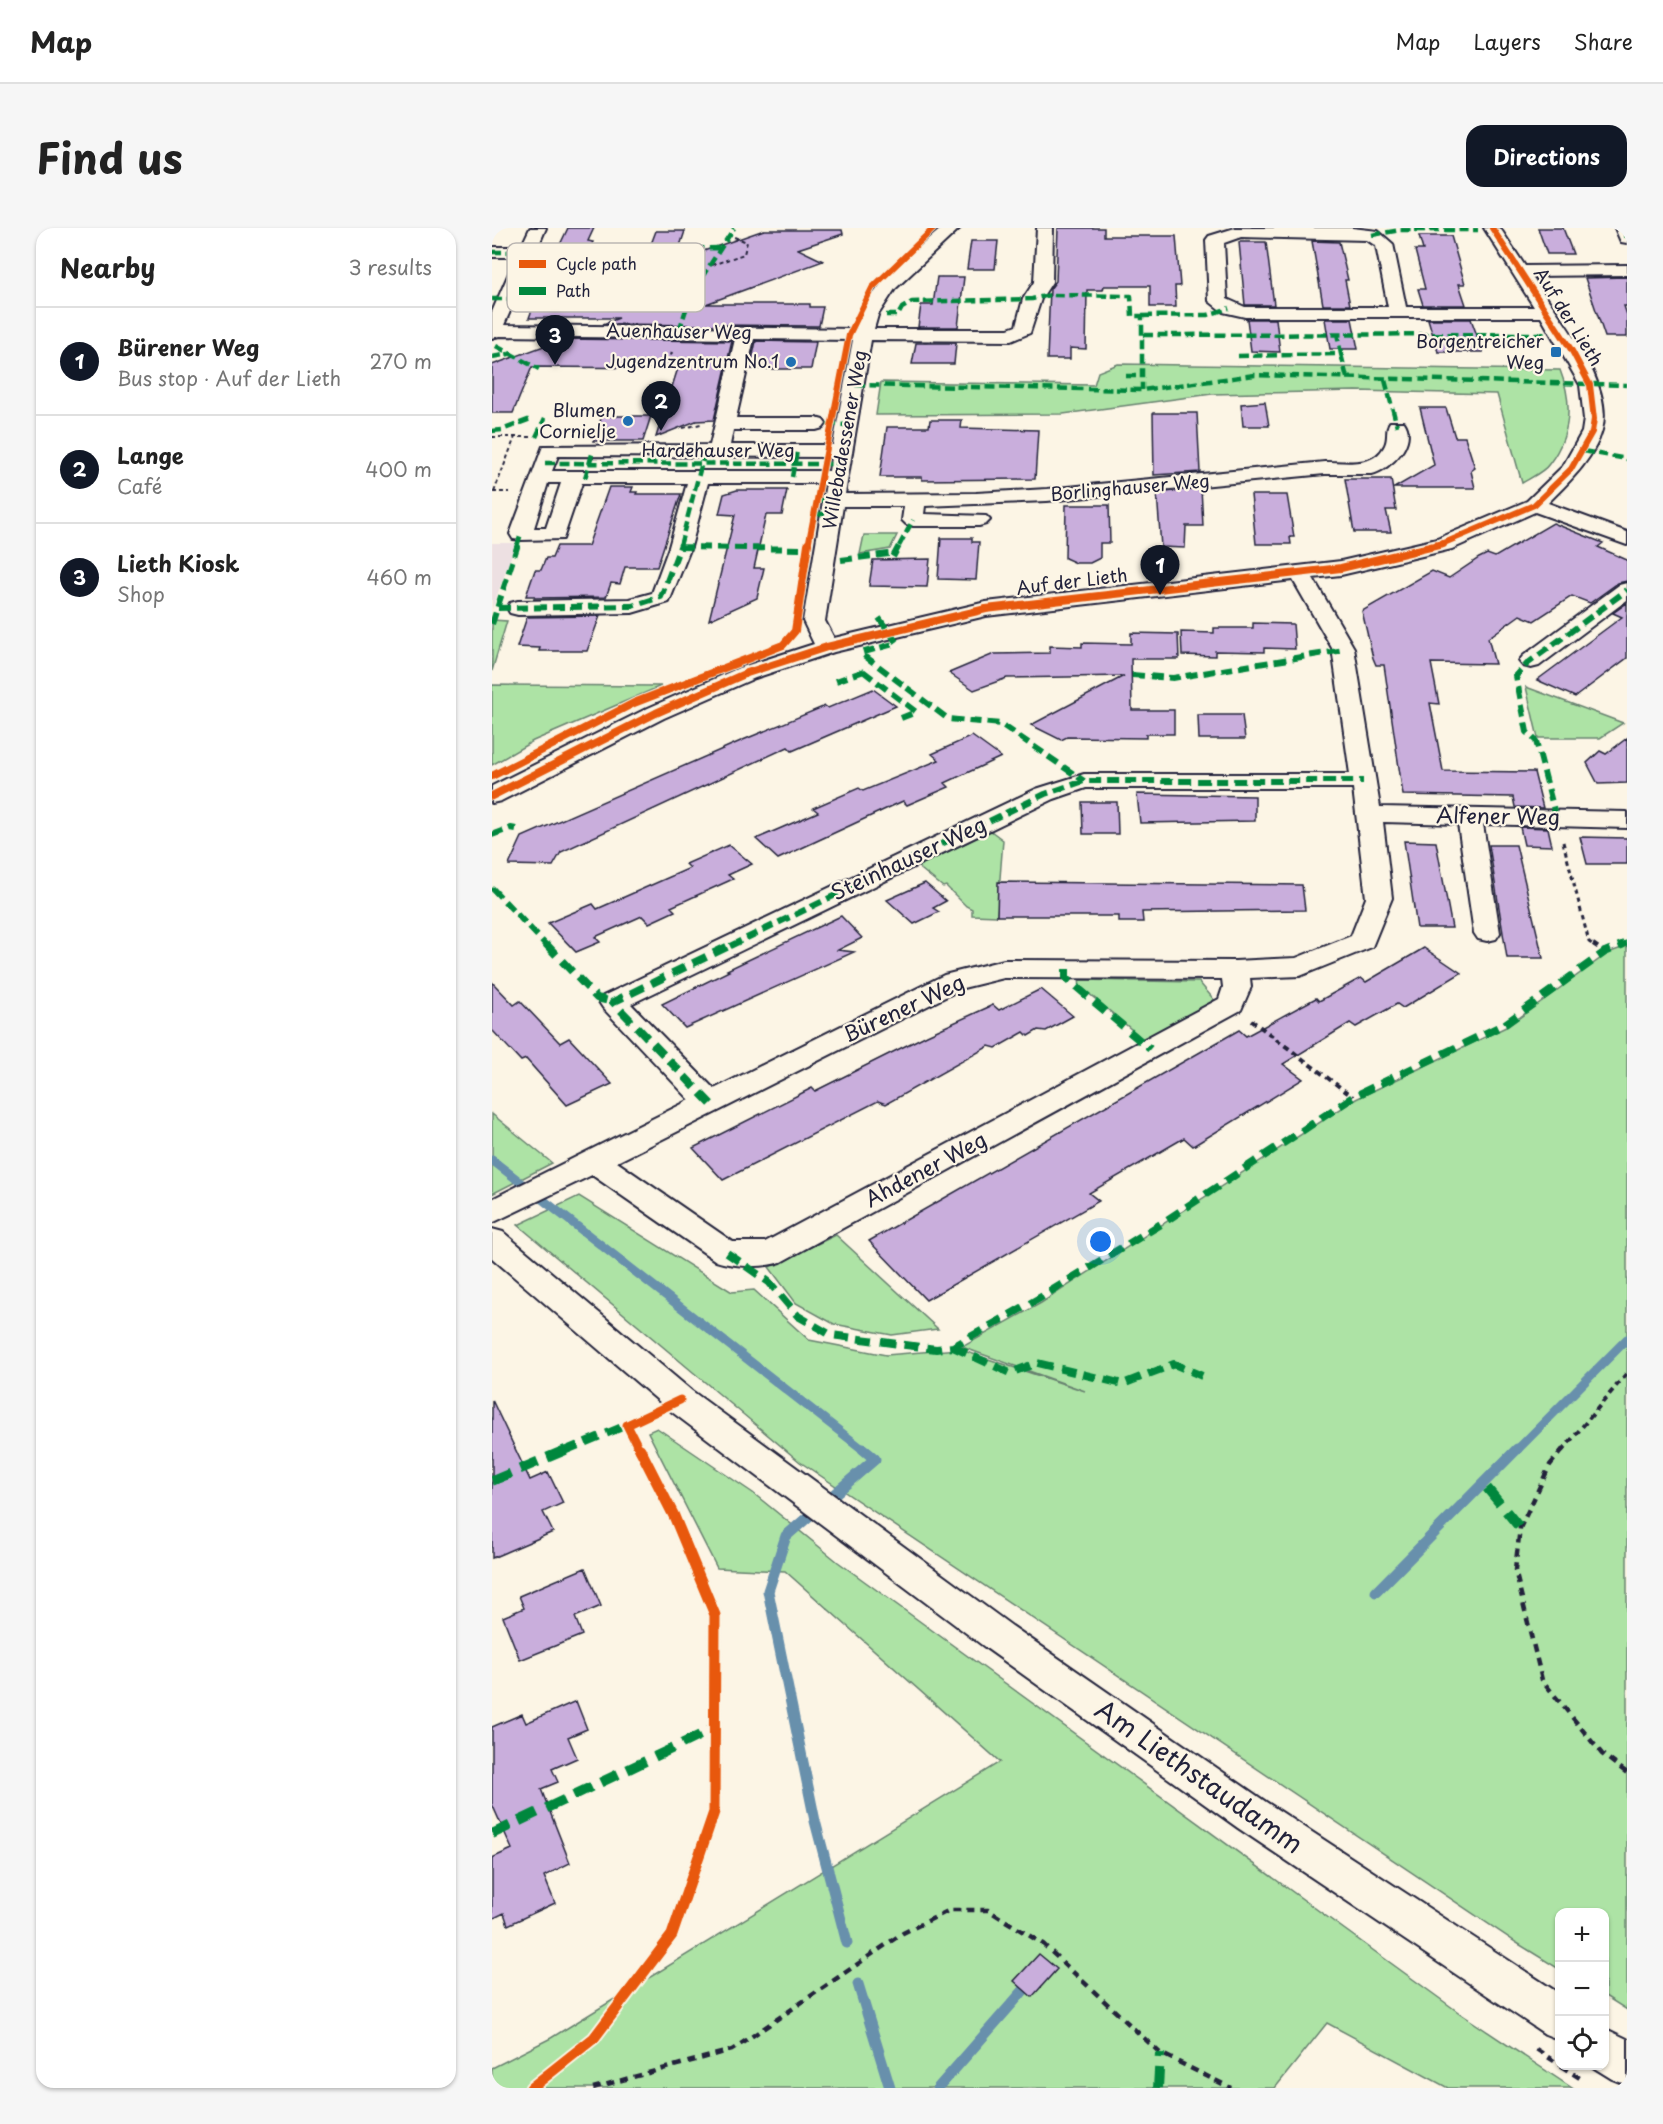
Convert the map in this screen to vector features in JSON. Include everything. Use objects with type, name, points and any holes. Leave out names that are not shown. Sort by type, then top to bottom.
[{"type":"street","points":[[530,243],[538,228]]},
{"type":"street","name":"Willebadessener Weg","points":[[827,647],[814,621],[837,477],[863,336],[869,315],[888,286],[952,228]]},
{"type":"street","name":"Auenhauser Weg","points":[[493,331],[746,332],[863,336],[1011,335],[1024,330],[1032,299],[1043,282],[1045,228]]},
{"type":"street","name":"Auf der Lieth","points":[[492,796],[656,712],[747,674],[827,647],[986,609],[1341,568],[1444,544],[1534,505],[1571,469],[1592,432],[1594,419],[1590,385],[1492,228]]},
{"type":"street","points":[[1623,228],[1627,238]]},
{"type":"street","points":[[1398,312],[1383,244],[1372,235],[1239,232],[1215,240],[1218,301],[1229,308],[1245,312],[1398,312],[1546,312]]},
{"type":"street","points":[[492,252],[507,254]]},
{"type":"street","points":[[1520,271],[1627,270]]},
{"type":"street","points":[[493,331],[507,297]]},
{"type":"street","points":[[718,451],[746,332]]},
{"type":"street","points":[[726,424],[816,424]]},
{"type":"street","name":"Borlinghauser Weg","points":[[834,500],[908,513],[1047,495],[1325,468],[1372,468],[1388,458],[1393,450],[1397,442],[1397,426]]},
{"type":"street","points":[[550,450],[520,534],[555,534],[573,477]]},
{"type":"street","name":"Hardehauser Weg","points":[[550,450],[842,451]]},
{"type":"street","name":"Hardehauser Weg","points":[[540,477],[837,477]]},
{"type":"street","name":"Hardehauser Weg","points":[[518,608],[632,606],[661,597],[680,547],[699,477]]},
{"type":"street","points":[[1534,505],[1627,539]]},
{"type":"street","points":[[908,513],[979,520]]},
{"type":"street","name":"Bürener Weg","points":[[519,1199],[954,981],[1004,969],[1300,968],[1362,941],[1379,898],[1369,814],[1343,648],[1300,574]]},
{"type":"street","points":[[1532,662],[1627,590]]},
{"type":"street","name":"Steinhauser Weg","points":[[711,1104],[613,1002],[1045,794],[1084,781],[1363,781]]},
{"type":"street","name":"Alfener Weg","points":[[1369,814],[1627,820]]},
{"type":"street","points":[[1469,816],[1487,933]]},
{"type":"street","points":[[1231,1004],[1237,987],[1235,970]]},
{"type":"street","name":"Ahdener Weg","points":[[593,1161],[727,1253],[770,1254],[1231,1004]]},
{"type":"street","name":"Am Liethstaudamm","points":[[492,1240],[680,1400],[999,1637],[1252,1815],[1555,2016]]},
{"type":"street","points":[[1609,2065],[1627,2064]]},
{"type":"path","points":[[712,265],[744,254],[747,242],[729,235]]},
{"type":"path","points":[[492,437],[536,437],[547,441],[550,450]]},
{"type":"path","points":[[494,492],[516,437]]},
{"type":"path","points":[[1556,819],[1589,942],[1605,952]]},
{"type":"path","points":[[1231,1004],[1353,1097]]},
{"type":"path","points":[[1627,1373],[1550,1465],[1520,1528],[1515,1570],[1542,1680],[1602,1754],[1627,1773]]},
{"type":"path","points":[[593,2088],[732,2050],[903,1933],[950,1910],[988,1910],[1016,1927],[1042,1944],[1161,2053],[1231,2088]]},
{"type":"shaded area","points":[[492,543],[516,543],[492,609]]},
{"type":"green space","points":[[1118,364],[1560,370],[1567,395],[1568,419],[1562,442],[1547,467],[1522,483],[1497,394],[1356,391],[1212,394],[1063,414],[876,415],[881,382],[1094,385],[1098,372]]},
{"type":"green space","points":[[864,535],[897,535],[890,549],[860,554]]},
{"type":"green space","points":[[492,620],[507,621],[492,671]]},
{"type":"green space","points":[[492,685],[661,686],[533,741],[492,765]]},
{"type":"green space","points":[[1526,687],[1623,723],[1600,738],[1538,738]]},
{"type":"green space","points":[[991,831],[1003,840],[997,916],[972,915],[972,909],[946,886],[943,887],[917,866]]},
{"type":"green space","points":[[1627,946],[1627,2010],[1609,1999],[1609,1908],[1555,1908],[1555,1967],[1517,1943],[800,1462],[518,1225],[579,1196],[732,1292],[754,1290],[809,1340],[886,1355],[958,1349],[1085,1391],[962,1347],[1041,1303],[1356,1099],[1508,1026],[1608,953]]},
{"type":"green space","points":[[1079,980],[1199,982],[1216,1002],[1144,1040],[1080,986]]},
{"type":"green space","points":[[492,1114],[552,1163],[492,1194]]},
{"type":"green space","points":[[836,1235],[938,1329],[892,1335],[834,1324],[796,1303],[769,1267]]},
{"type":"green space","points":[[657,1428],[753,1493],[838,1562],[1461,2014],[1572,2088],[1448,2088],[1327,2023],[1275,2088],[492,2088],[492,2068],[551,2038],[1000,1762],[785,1571],[717,1568],[648,1432]]},
{"type":"building","points":[[568,228],[594,228],[588,241],[593,243],[561,243]]},
{"type":"building","points":[[1058,228],[1104,228],[1104,236],[1176,236],[1180,286],[1175,286],[1176,307],[1150,307],[1150,286],[1104,286],[1103,290],[1087,290],[1086,349],[1070,348],[1070,359],[1047,359],[1050,289],[1056,281]]},
{"type":"building","points":[[1538,228],[1563,228],[1573,254],[1547,254]]},
{"type":"building","points":[[764,230],[842,230],[843,234],[798,249],[823,261],[706,304],[810,304],[810,307],[823,307],[819,326],[603,324],[619,318],[529,318],[531,312],[705,312],[705,251]]},
{"type":"building","points":[[656,231],[685,231],[681,243],[651,243]]},
{"type":"building","points":[[1419,236],[1451,236],[1465,284],[1459,284],[1466,305],[1423,305],[1418,289],[1425,289],[1415,250],[1423,250]]},
{"type":"building","points":[[971,241],[998,241],[995,269],[967,269]]},
{"type":"building","points":[[1312,241],[1339,242],[1348,280],[1345,280],[1350,305],[1323,305]]},
{"type":"building","points":[[1239,242],[1266,242],[1274,305],[1245,305]]},
{"type":"building","points":[[937,277],[964,277],[958,327],[918,327],[921,305],[933,305]]},
{"type":"building","points":[[1627,277],[1627,306],[1624,306],[1627,315],[1627,337],[1605,337],[1585,278]]},
{"type":"building","points":[[1247,319],[1276,319],[1280,352],[1251,351]]},
{"type":"building","points":[[1325,319],[1352,319],[1358,349],[1330,349]]},
{"type":"building","points":[[1428,319],[1471,319],[1483,352],[1438,352]]},
{"type":"building","points":[[563,339],[732,341],[714,420],[696,421],[656,437],[678,368],[532,367],[513,413],[492,413],[492,365]]},
{"type":"building","points":[[756,341],[816,342],[811,369],[750,369]]},
{"type":"building","points":[[916,343],[956,343],[954,364],[912,364]]},
{"type":"building","points":[[1265,402],[1269,426],[1243,426],[1241,404]]},
{"type":"building","points":[[1420,408],[1446,408],[1455,437],[1465,437],[1475,468],[1471,471],[1475,488],[1394,488],[1434,465]]},
{"type":"building","points":[[1153,413],[1197,413],[1200,472],[1154,475]]},
{"type":"building","points":[[602,416],[651,416],[643,441],[593,441]]},
{"type":"building","points":[[930,420],[962,420],[961,428],[1038,430],[1035,479],[922,480],[922,477],[880,477],[887,427],[929,427]]},
{"type":"building","points":[[1345,479],[1391,479],[1396,510],[1386,510],[1391,532],[1354,532]]},
{"type":"building","points":[[609,487],[633,487],[631,492],[637,492],[636,494],[681,494],[657,567],[625,567],[620,584],[611,583],[606,597],[534,598],[534,596],[526,596],[535,570],[541,570],[546,558],[552,558],[557,546],[588,546]]},
{"type":"building","points":[[1201,488],[1203,526],[1186,526],[1185,548],[1161,547],[1157,493]]},
{"type":"building","points":[[737,490],[787,490],[782,515],[766,515],[754,568],[764,568],[757,598],[709,620],[735,515],[719,514],[724,494]]},
{"type":"building","points":[[1251,495],[1287,495],[1294,537],[1290,537],[1291,544],[1256,544]]},
{"type":"building","points":[[1066,505],[1109,505],[1110,543],[1100,543],[1100,558],[1090,563],[1076,563],[1065,558]]},
{"type":"building","points":[[1553,523],[1603,543],[1598,547],[1627,560],[1627,581],[1618,583],[1590,603],[1572,596],[1534,621],[1520,615],[1488,638],[1495,664],[1431,663],[1439,704],[1430,703],[1443,771],[1534,772],[1543,808],[1515,807],[1513,797],[1403,795],[1384,665],[1376,665],[1373,658],[1362,611],[1432,571],[1449,578],[1479,558],[1487,554],[1495,557]]},
{"type":"building","points":[[941,538],[972,538],[972,542],[979,542],[976,580],[938,579]]},
{"type":"building","points":[[930,559],[927,587],[869,586],[873,560]]},
{"type":"building","points":[[1627,603],[1627,658],[1575,697],[1537,680],[1622,617],[1613,613]]},
{"type":"building","points":[[600,616],[587,651],[539,651],[540,648],[517,647],[527,617]]},
{"type":"building","points":[[1253,623],[1293,624],[1295,649],[1264,648],[1264,652],[1215,651],[1215,656],[1182,655],[1181,632],[1214,633],[1214,628],[1253,628]]},
{"type":"building","points":[[1131,633],[1178,634],[1179,659],[1131,659],[1132,710],[1174,710],[1174,734],[1146,734],[1146,738],[1067,737],[1061,740],[1031,725],[1124,676],[1007,678],[974,690],[949,673],[994,654],[1050,653],[1050,646],[1082,647],[1082,643],[1131,644]]},
{"type":"building","points":[[873,689],[896,706],[792,751],[788,747],[561,852],[553,866],[509,865],[522,837],[743,740]]},
{"type":"building","points":[[1198,715],[1242,715],[1245,739],[1199,739]]},
{"type":"building","points":[[972,736],[1001,757],[945,783],[949,787],[907,805],[903,801],[778,859],[756,839],[818,812],[813,808],[859,788],[863,791],[939,760],[932,754]]},
{"type":"building","points":[[1627,738],[1627,783],[1598,784],[1587,763],[1600,751],[1606,754]]},
{"type":"building","points":[[1137,794],[1255,796],[1255,821],[1140,823]]},
{"type":"building","points":[[1082,802],[1117,802],[1118,834],[1083,834]]},
{"type":"building","points":[[1520,827],[1548,828],[1552,846],[1524,845]]},
{"type":"building","points":[[1580,837],[1627,838],[1627,864],[1587,864]]},
{"type":"building","points":[[1404,841],[1436,842],[1452,928],[1417,928]]},
{"type":"building","points":[[729,845],[752,864],[728,875],[733,879],[671,907],[675,911],[649,923],[642,916],[595,937],[600,942],[576,952],[548,923],[593,904],[597,909],[690,868],[686,864]]},
{"type":"building","points":[[1489,845],[1516,845],[1543,958],[1507,958]]},
{"type":"building","points":[[998,882],[1302,885],[1305,910],[1142,912],[1143,922],[1119,922],[1119,916],[997,916]]},
{"type":"building","points":[[925,883],[946,901],[933,908],[939,912],[914,924],[887,900]]},
{"type":"building","points":[[841,916],[862,938],[838,950],[854,952],[685,1028],[662,1004],[729,971],[727,970]]},
{"type":"building","points":[[1424,948],[1461,973],[1403,1008],[1397,1004],[1356,1027],[1350,1023],[1283,1064],[1303,1079],[1193,1146],[1184,1138],[1089,1193],[1099,1201],[926,1300],[869,1241],[1239,1030],[1246,1036],[1316,998],[1319,1001],[1361,978],[1366,982]]},
{"type":"building","points":[[492,982],[514,1005],[520,1001],[560,1043],[569,1038],[612,1084],[567,1105],[526,1059],[521,1061],[492,1030]]},
{"type":"building","points":[[1041,989],[1073,1016],[1046,1031],[1038,1030],[1028,1036],[1024,1032],[996,1048],[989,1046],[886,1104],[878,1101],[723,1180],[693,1148],[812,1088],[815,1091],[927,1035],[993,1005],[999,1010]]},
{"type":"building","points":[[492,1400],[530,1480],[548,1472],[563,1503],[543,1512],[553,1532],[492,1558]]},
{"type":"building","points":[[585,1568],[601,1606],[575,1617],[582,1635],[520,1660],[503,1617],[524,1608],[519,1596]]},
{"type":"building","points":[[576,1701],[587,1729],[568,1737],[577,1758],[552,1769],[558,1782],[541,1789],[570,1863],[544,1876],[555,1903],[508,1925],[504,1913],[492,1919],[492,1858],[512,1849],[492,1804],[492,1727],[522,1714],[526,1723]]},
{"type":"building","points":[[1039,1954],[1057,1969],[1032,1997],[1014,1981]]},
{"type":"waterway","points":[[492,1160],[865,1451]]},
{"type":"waterway","points":[[1516,1451],[1627,1339]]},
{"type":"waterway","points":[[847,1943],[815,1821],[768,1591],[786,1536],[875,1459],[863,1449]]},
{"type":"waterway","points":[[1376,1592],[1517,1449]]},
{"type":"waterway","points":[[858,1984],[890,2088]]},
{"type":"waterway","points":[[938,2088],[1023,1991]]},
{"type":"marked path","points":[[705,275],[734,228]]},
{"type":"marked path","points":[[1623,228],[1627,238]]},
{"type":"marked path","points":[[1372,235],[1400,230],[1478,230]]},
{"type":"marked path","points":[[705,248],[723,248]]},
{"type":"marked path","points":[[492,252],[507,252]]},
{"type":"marked path","points":[[886,315],[898,315],[902,308],[912,302],[1032,299],[1050,295],[1131,296],[1132,316],[1142,316],[1142,390]]},
{"type":"marked path","points":[[492,299],[507,299]]},
{"type":"marked path","points":[[1142,316],[1208,315],[1229,308]]},
{"type":"marked path","points":[[679,331],[685,312]]},
{"type":"marked path","points":[[1238,356],[1341,354],[1337,333]]},
{"type":"marked path","points":[[1143,335],[1545,334]]},
{"type":"marked path","points":[[496,346],[539,369]]},
{"type":"marked path","points":[[492,357],[509,354]]},
{"type":"marked path","points":[[1341,354],[1347,378]]},
{"type":"marked path","points":[[855,385],[1142,390],[1255,375],[1627,385]]},
{"type":"marked path","points":[[1126,376],[1143,376]]},
{"type":"marked path","points":[[1385,380],[1397,426]]},
{"type":"marked path","points":[[492,431],[502,430],[533,418]]},
{"type":"marked path","points":[[536,437],[545,418]]},
{"type":"marked path","points":[[827,424],[848,425]]},
{"type":"marked path","points":[[585,478],[593,451]]},
{"type":"marked path","points":[[498,608],[632,606],[661,597],[680,547],[705,451]]},
{"type":"marked path","points":[[792,477],[797,451]]},
{"type":"marked path","points":[[1583,451],[1627,459]]},
{"type":"marked path","points":[[545,463],[840,464]]},
{"type":"marked path","points":[[818,500],[834,500]]},
{"type":"marked path","points":[[815,514],[832,514]]},
{"type":"marked path","points":[[893,557],[913,520]]},
{"type":"marked path","points":[[492,624],[521,534]]},
{"type":"marked path","points":[[680,547],[807,549]]},
{"type":"marked path","points":[[841,560],[896,553]]},
{"type":"marked path","points":[[1556,818],[1536,741],[1527,732],[1516,676],[1527,664],[1627,590]]},
{"type":"marked path","points":[[879,618],[897,643],[861,653],[948,719],[1001,724],[1084,781]]},
{"type":"marked path","points":[[1132,675],[1173,678],[1344,650]]},
{"type":"marked path","points":[[836,681],[870,669]]},
{"type":"marked path","points":[[863,671],[916,712],[901,718]]},
{"type":"marked path","points":[[711,1104],[613,1002],[1045,794],[1084,781],[1363,781]]},
{"type":"marked path","points":[[492,835],[511,828],[516,829]]},
{"type":"marked path","points":[[492,888],[597,998],[613,1002]]},
{"type":"marked path","points":[[727,1253],[769,1282],[798,1316],[831,1335],[936,1349],[953,1347],[1038,1299],[1161,1224],[1353,1097],[1505,1024],[1605,952],[1627,943]]},
{"type":"marked path","points":[[1066,969],[1066,978],[1150,1049]]},
{"type":"marked path","points":[[953,1347],[1010,1373],[1037,1363],[1123,1384],[1174,1364],[1202,1376]]},
{"type":"marked path","points":[[492,1481],[627,1425]]},
{"type":"marked path","points":[[1487,1488],[1520,1528]]},
{"type":"marked path","points":[[492,1834],[713,1729]]},
{"type":"marked path","points":[[1158,2088],[1160,2053]]},
{"type":"cycle path","points":[[492,776],[634,703],[783,645],[795,631],[807,549],[849,335],[872,288],[934,228]]},
{"type":"cycle path","points":[[492,796],[656,713],[747,673],[827,647],[986,609],[1341,568],[1444,544],[1534,505],[1571,469],[1592,432],[1594,419],[1590,385],[1572,351],[1492,228]]},
{"type":"cycle path","points":[[531,2088],[594,2038],[672,1935],[714,1812],[715,1615],[674,1516],[627,1425],[680,1400]]},
{"type":"place","name":"Borgentreicher Weg","points":[[1556,352]]},
{"type":"place","name":"Jugendzentrum No.1","points":[[791,362]]},
{"type":"place","name":"Lieth Kiosk","points":[[555,365]]},
{"type":"place","name":"Blumen Cornielje","points":[[628,421]]},
{"type":"place","name":"Lange","points":[[661,431]]},
{"type":"place","name":"Bürener Weg","points":[[1160,595]]}]
